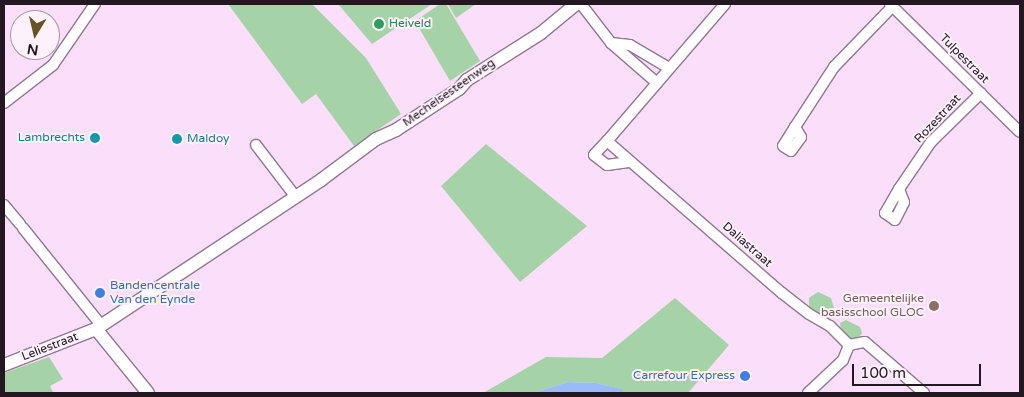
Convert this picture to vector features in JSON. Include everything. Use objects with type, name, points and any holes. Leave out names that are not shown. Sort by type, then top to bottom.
[{"type":"street","points":[[4,103],[53,65],[95,4]]},
{"type":"street","name":"Mechelsesteenweg","points":[[98,327],[295,196],[376,138],[396,130],[459,89],[467,80],[541,33],[576,4]]},
{"type":"street","points":[[581,4],[611,43],[657,82]]},
{"type":"street","points":[[629,162],[607,165],[594,155],[725,4]]},
{"type":"street","points":[[795,127],[834,67],[892,5]]},
{"type":"street","name":"Tulpestraat","points":[[892,5],[1020,132]]},
{"type":"street","points":[[611,43],[630,45],[669,68]]},
{"type":"street","name":"Rozestraat","points":[[899,189],[931,142],[981,93]]},
{"type":"street","name":"Daliastraat","points":[[607,141],[629,162],[808,314],[830,326],[849,345]]},
{"type":"street","points":[[256,145],[295,196]]},
{"type":"street","points":[[4,205],[148,393]]},
{"type":"street","name":"Leliestraat","points":[[4,365],[98,327]]},
{"type":"street","points":[[808,393],[842,360],[849,345],[865,342],[924,393]]},
{"type":"green space","points":[[228,4],[312,4],[366,58],[401,114],[354,146],[316,94],[302,104]]},
{"type":"green space","name":"Heiveld","points":[[338,4],[432,4],[372,44]]},
{"type":"green space","points":[[440,4],[446,4],[480,61],[450,81],[415,21]]},
{"type":"green space","name":"Heiveld","points":[[448,4],[476,4],[456,18]]},
{"type":"green space","points":[[486,144],[587,226],[520,282],[441,186]]},
{"type":"green space","points":[[818,292],[831,298],[834,308],[832,317],[823,318],[809,309],[809,298]]},
{"type":"green space","points":[[675,298],[729,345],[688,393],[625,393],[621,389],[596,383],[568,382],[532,393],[483,393],[546,357],[602,358]]},
{"type":"green space","points":[[846,320],[860,327],[862,333],[857,340],[848,338],[841,330],[840,323]]},
{"type":"green space","points":[[49,357],[63,379],[50,386],[53,392],[4,393],[4,373]]},
{"type":"water","points":[[568,382],[596,383],[622,389],[625,393],[532,393]]},
{"type":"place","name":"Heiveld","points":[[379,24]]},
{"type":"place","name":"Lambrechts","points":[[95,138]]},
{"type":"place","name":"Maldoy","points":[[177,139]]},
{"type":"place","name":"Bandencentrale Van den Eynde","points":[[100,293]]},
{"type":"place","name":"Gemeentelijke basisschool GLOC","points":[[934,306]]},
{"type":"place","name":"Carrefour Express","points":[[745,376]]}]
